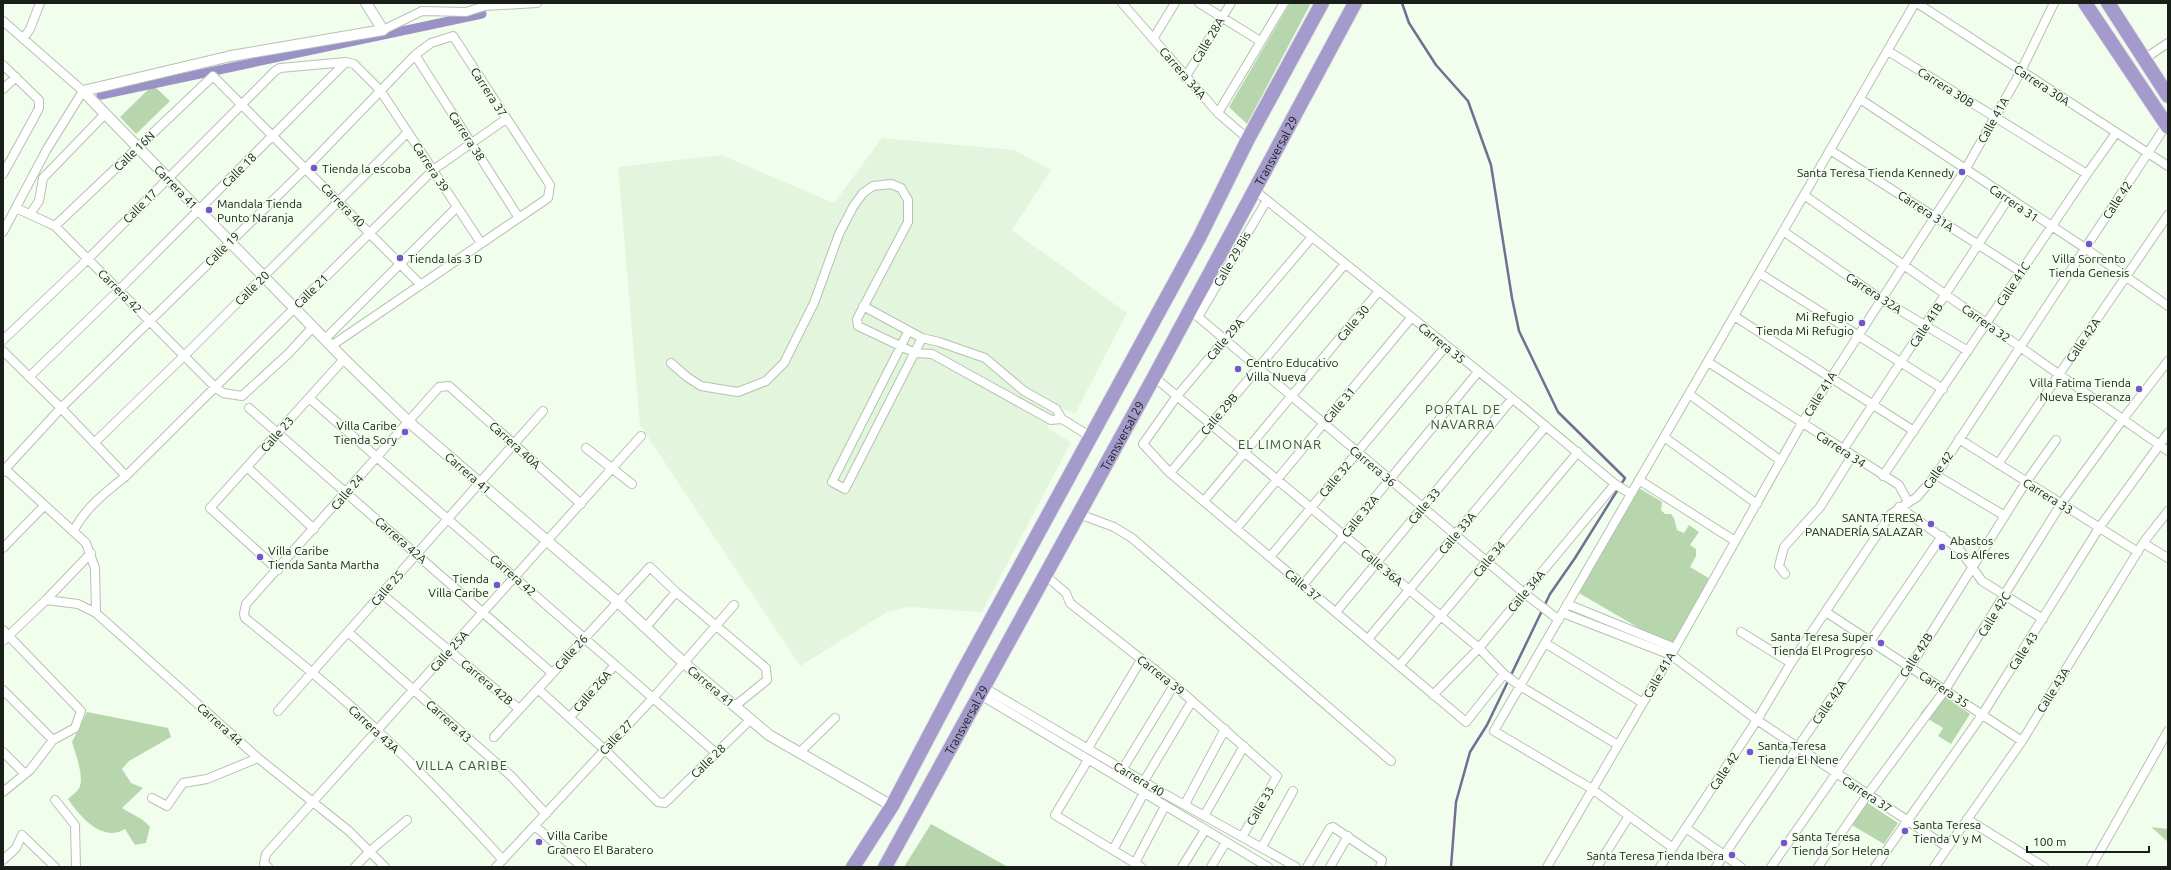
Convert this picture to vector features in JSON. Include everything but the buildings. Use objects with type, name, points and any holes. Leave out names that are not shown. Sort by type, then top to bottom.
[{"type":"highway","name":"Transversal 29","points":[[854,867],[892,806],[962,673],[1199,238],[1248,139],[1322,3]]},
{"type":"highway","name":"Transversal 29","points":[[885,867],[1154,377],[1194,314],[1253,190],[1355,3]]},
{"type":"highway","points":[[2085,3],[2167,125]]},
{"type":"highway","points":[[2108,3],[2168,96]]},
{"type":"street","points":[[23,39],[30,29],[40,3]]},
{"type":"street","points":[[366,3],[383,30]]},
{"type":"street","points":[[3,232],[47,150],[83,91],[231,56],[383,30],[422,11],[466,12],[486,5],[537,3]]},
{"type":"street","points":[[1153,39],[1175,3]]},
{"type":"street","points":[[1199,3],[1260,41]]},
{"type":"street","name":"Calle 28A","points":[[1186,78],[1231,3]]},
{"type":"street","points":[[1218,113],[1284,3]]},
{"type":"street","points":[[1673,848],[1592,789],[1494,730],[1519,684],[1568,604],[1916,3]]},
{"type":"street","name":"Carrera 30A","points":[[1916,3],[2116,133],[2149,152],[2168,166]]},
{"type":"street","name":"Calle 41A","points":[[1547,867],[1673,651],[1802,423],[1830,377],[1965,170],[2021,71],[2054,3]]},
{"type":"street","name":"Carrera 34A","points":[[1123,4],[1218,113],[1248,139]]},
{"type":"street","points":[[5,26],[23,39],[83,91]]},
{"type":"street","name":"Carrera 37","points":[[415,55],[431,43],[453,36],[550,185],[550,193],[546,201],[519,218]]},
{"type":"street","points":[[2144,59],[2168,43]]},
{"type":"street","name":"Carrera 30B","points":[[1888,51],[2087,174]]},
{"type":"street","name":"Calle 19","points":[[4,471],[62,408],[150,322],[229,241],[306,168],[415,55]]},
{"type":"street","name":"Carrera 38","points":[[415,55],[519,218]]},
{"type":"street","points":[[346,62],[354,64],[380,90]]},
{"type":"street","name":"Calle 17","points":[[3,340],[88,259],[242,104],[280,68],[346,62]]},
{"type":"street","name":"Calle 18","points":[[29,376],[119,290],[346,62]]},
{"type":"street","points":[[3,65],[13,80],[39,100],[39,108],[5,165],[3,174]]},
{"type":"street","name":"Carrera 40","points":[[213,76],[421,284]]},
{"type":"street","name":"Calle 16N","points":[[55,226],[213,76]]},
{"type":"street","points":[[3,88],[13,80]]},
{"type":"street","points":[[3,95],[13,80]]},
{"type":"street","name":"Carrera 39","points":[[380,90],[481,243]]},
{"type":"street","name":"Carrera 41","points":[[83,91],[344,359],[409,422],[547,542],[618,601],[684,663],[769,735],[892,806]]},
{"type":"street","name":"Carrera 31","points":[[1860,99],[2008,199],[2085,248],[2125,278],[2168,306]]},
{"type":"street","points":[[30,214],[39,201],[43,178],[104,114]]},
{"type":"street","name":"Calle 21","points":[[74,530],[81,517],[126,476],[433,170],[506,119]]},
{"type":"street","name":"Calle 42","points":[[1660,867],[1757,720],[1791,663],[1891,514],[1925,490],[1936,475],[2167,125]]},
{"type":"street","name":"Calle 20","points":[[94,443],[264,277],[408,132]]},
{"type":"street","name":"Calle 41C","points":[[1883,476],[2116,133]]},
{"type":"street","name":"Carrera 31A","points":[[1830,150],[2021,272]]},
{"type":"street","points":[[671,363],[687,377],[701,386],[738,392],[766,381],[784,363],[811,310],[829,266],[839,234],[853,207],[864,193],[873,186],[891,184],[901,188],[908,200],[908,222],[856,319],[858,326],[914,353],[932,354],[1051,420],[1062,419]]},
{"type":"street","name":"Carrera 35","points":[[1253,190],[1546,426],[1615,484],[1631,494]]},
{"type":"street","name":"Carrera 32","points":[[1804,195],[2168,451]]},
{"type":"street","name":"Calle 41B","points":[[1843,450],[2008,199]]},
{"type":"street","name":"Calle 29 Bis","points":[[1194,314],[1267,200]]},
{"type":"street","points":[[328,342],[401,263],[457,207]]},
{"type":"street","name":"Carrera 42","points":[[16,208],[55,226],[215,387]]},
{"type":"street","points":[[328,342],[421,284],[519,218]]},
{"type":"street","name":"Calle 42A","points":[[1998,464],[2167,218]]},
{"type":"street","name":"Carrera 32A","points":[[1783,231],[1881,299],[1968,351]]},
{"type":"street","name":"Calle 29A","points":[[1143,444],[1177,396],[1312,237]]},
{"type":"street","name":"Calle 29B","points":[[1170,473],[1345,264]]},
{"type":"street","points":[[1759,273],[1943,389]]},
{"type":"street","name":"Calle 30","points":[[1204,501],[1379,291]]},
{"type":"street","points":[[863,306],[908,332],[922,338],[939,342],[985,358],[1024,391],[1056,409],[1062,419],[1091,437]]},
{"type":"street","name":"Carrera 36","points":[[1194,314],[1524,593],[1561,616],[1673,651]]},
{"type":"street","points":[[1734,316],[1914,431]]},
{"type":"street","name":"Calle 31","points":[[1236,529],[1411,318]]},
{"type":"street","points":[[215,387],[223,393],[242,396],[288,354],[313,327]]},
{"type":"street","points":[[908,332],[832,482],[845,489],[922,338]]},
{"type":"street","name":"Calle 32","points":[[1270,557],[1446,346]]},
{"type":"street","points":[[3,351],[62,408],[126,476]]},
{"type":"street","name":"Calle 23","points":[[278,570],[210,508],[344,359]]},
{"type":"street","name":"Calle 42C","points":[[1818,867],[1868,794],[1946,690],[2006,596],[2061,504],[2123,419],[2168,361]]},
{"type":"street","name":"Carrera 34","points":[[1708,362],[1898,485],[1908,502]]},
{"type":"street","name":"Calle 32A","points":[[1303,585],[1478,372]]},
{"type":"street","name":"Calle 36A","points":[[1154,377],[1441,616],[1506,675],[1618,745]]},
{"type":"street","name":"Calle 24","points":[[246,604],[278,570],[439,387],[449,386]]},
{"type":"street","name":"Carrera 40A","points":[[449,386],[581,504]]},
{"type":"street","points":[[1689,394],[1781,461]]},
{"type":"street","name":"Carrera 42","points":[[309,398],[716,753]]},
{"type":"street","name":"Calle 33","points":[[1336,612],[1512,399]]},
{"type":"street","name":"Carrera 42A","points":[[249,408],[552,673]]},
{"type":"street","name":"Calle 25","points":[[278,711],[543,411]]},
{"type":"street","points":[[867,413],[881,419]]},
{"type":"street","name":"Calle 33A","points":[[1368,639],[1546,426]]},
{"type":"street","name":"Calle 43","points":[[1875,867],[1982,715],[2099,528],[2168,433]]},
{"type":"street","name":"Calle 25A","points":[[268,867],[264,864],[266,854],[378,731],[641,436]]},
{"type":"street","points":[[1664,437],[1757,504]]},
{"type":"street","name":"Carrera 33","points":[[1959,439],[2138,552]]},
{"type":"street","name":"Calle 42B","points":[[1771,867],[1910,667],[2026,482],[2056,440]]},
{"type":"street","name":"Calle 37","points":[[1143,444],[1170,473],[1466,722],[1506,675]]},
{"type":"street","points":[[586,448],[632,484]]},
{"type":"street","name":"Calle 34","points":[[1399,666],[1578,452]]},
{"type":"street","points":[[1785,574],[1779,566],[1784,547],[1820,507],[1852,456]]},
{"type":"street","points":[[247,467],[314,529]]},
{"type":"street","points":[[4,471],[74,530],[86,543],[91,553],[94,568],[96,613]]},
{"type":"street","points":[[1936,475],[2005,516]]},
{"type":"street","points":[[1639,480],[1736,541]]},
{"type":"street","name":"Calle 34A","points":[[1433,695],[1478,648],[1615,484]]},
{"type":"street","points":[[3,548],[44,506]]},
{"type":"street","points":[[1899,507],[1960,550],[1982,582],[2043,619]]},
{"type":"street","name":"Calle 43A","points":[[1934,867],[2022,741],[2143,543],[2168,511]]},
{"type":"street","points":[[1079,514],[1114,527],[1132,538],[1391,761]]},
{"type":"street","name":"Calle 42A","points":[[1716,867],[1942,536]]},
{"type":"street","points":[[2143,543],[2168,558]]},
{"type":"street","points":[[3,792],[34,766],[54,740],[75,728],[81,711],[5,636],[46,600],[91,553]]},
{"type":"street","name":"Calle 26","points":[[494,737],[650,567],[676,592]]},
{"type":"street","name":"Carrera 39","points":[[1045,575],[1066,593],[1070,602],[1174,685],[1277,776]]},
{"type":"street","points":[[646,627],[676,592],[766,668],[767,680],[735,706]]},
{"type":"street","name":"Carrera 42B","points":[[382,594],[519,709]]},
{"type":"street","name":"Carrera 44","points":[[46,600],[78,604],[96,613],[258,758],[349,831],[385,867]]},
{"type":"street","name":"Carrera 43A","points":[[246,604],[244,614],[245,618],[312,672],[378,731],[439,791],[503,860]]},
{"type":"street","points":[[1568,604],[1673,651]]},
{"type":"street","name":"Calle 27","points":[[496,867],[653,698],[734,605]]},
{"type":"street","name":"Carrera 35","points":[[1826,612],[2022,741]]},
{"type":"street","name":"Carrera 43","points":[[348,632],[510,776],[546,814]]},
{"type":"street","points":[[1741,632],[1791,663]]},
{"type":"street","points":[[1545,643],[1643,702]]},
{"type":"street","name":"Carrera 37","points":[[1673,651],[1757,720],[1835,774],[1868,794],[1947,847]]},
{"type":"street","points":[[1088,748],[1142,660]]},
{"type":"street","name":"Calle 26A","points":[[570,718],[615,665]]},
{"type":"street","points":[[1122,770],[1174,685]]},
{"type":"street","points":[[538,689],[604,750]]},
{"type":"street","points":[[3,690],[54,740]]},
{"type":"street","name":"Carrera 40","points":[[981,691],[1088,748],[1122,770],[1296,867]]},
{"type":"street","name":"Carrera 40","points":[[981,691],[1088,760],[1142,791],[1263,866]]},
{"type":"street","points":[[1113,850],[1142,791],[1143,782],[1192,701]]},
{"type":"street","points":[[800,752],[835,718]]},
{"type":"street","name":"Calle 28","points":[[604,750],[658,802],[665,802],[751,719]]},
{"type":"street","points":[[1185,804],[1225,729]]},
{"type":"street","points":[[2091,867],[2168,732]]},
{"type":"street","points":[[1204,816],[1244,746]]},
{"type":"street","points":[[3,752],[24,774]]},
{"type":"street","points":[[152,798],[167,806],[183,783],[207,779],[258,758]]},
{"type":"street","points":[[1088,760],[1055,815],[1138,865],[1165,806]]},
{"type":"street","name":"Calle 33","points":[[1242,837],[1277,776]]},
{"type":"street","points":[[1262,847],[1293,790]]},
{"type":"street","points":[[54,800],[75,825],[76,867]]},
{"type":"street","points":[[1597,867],[1629,816]]},
{"type":"street","points":[[1967,819],[2044,867]]},
{"type":"street","points":[[355,867],[370,851],[407,820]]},
{"type":"street","points":[[535,826],[582,867]]},
{"type":"street","points":[[1306,867],[1330,828],[1336,827],[1382,860],[1380,867]]},
{"type":"street","points":[[1686,828],[1741,867]]},
{"type":"street","points":[[1182,867],[1205,830]]},
{"type":"street","points":[[3,860],[16,848],[22,835],[55,867]]},
{"type":"street","points":[[1330,867],[1348,836]]},
{"type":"street","points":[[1211,867],[1226,842]]},
{"type":"shaded area","points":[[882,138],[1014,150],[1051,170],[1012,230],[1127,313],[1075,414],[1057,406],[1048,428],[1071,442],[982,612],[909,607],[887,612],[800,666],[640,425],[618,167],[721,155],[834,203]]},
{"type":"green space","points":[[1290,3],[1311,3],[1247,124],[1229,107]]},
{"type":"green space","points":[[153,85],[170,101],[136,134],[120,117]]},
{"type":"green space","points":[[1639,488],[1662,502],[1661,510],[1665,514],[1671,514],[1674,518],[1677,530],[1684,533],[1689,525],[1699,532],[1690,545],[1696,549],[1696,556],[1690,567],[1712,580],[1673,648],[1579,593]]},
{"type":"green space","points":[[1938,692],[1970,714],[1951,744],[1938,736],[1943,728],[1920,714]]},
{"type":"green space","points":[[87,712],[168,728],[171,737],[129,761],[122,769],[131,783],[143,788],[122,808],[150,827],[146,843],[135,845],[125,829],[108,833],[100,830],[86,820],[68,799],[81,784],[79,765],[72,742]]},
{"type":"green space","points":[[1866,802],[1898,823],[1884,844],[1850,824]]},
{"type":"green space","points":[[931,824],[1008,867],[904,867]]},
{"type":"green space","points":[[2151,827],[2168,829],[2168,842]]},
{"type":"waterway","points":[[1402,3],[1409,23],[1436,65],[1468,101],[1491,165],[1512,298],[1519,331],[1558,412],[1625,478],[1575,558],[1550,594],[1487,725],[1470,752],[1456,802],[1451,867]]},
{"type":"waterway","points":[[101,95],[482,14]]},
{"type":"place","name":"Tienda la escoba","points":[[314,168]]},
{"type":"place","name":"Santa Teresa Tienda Kennedy","points":[[1962,172]]},
{"type":"place","name":"Mandala Tienda Punto Naranja","points":[[209,210]]},
{"type":"place","name":"Villa Sorrento Tienda Genesis","points":[[2089,244]]},
{"type":"place","name":"Tienda las 3 D","points":[[400,258]]},
{"type":"place","name":"Mi Refugio Tienda Mi Refugio","points":[[1862,323]]},
{"type":"place","name":"Centro Educativo Villa Nueva","points":[[1238,369]]},
{"type":"place","name":"Villa Fatima Tienda Nueva Esperanza","points":[[2139,389]]},
{"type":"place","name":"Villa Caribe Tienda Sory","points":[[405,432]]},
{"type":"place","name":"SANTA TERESA PANADERÍA SALAZAR","points":[[1931,524]]},
{"type":"place","name":"Abastos Los Alferes","points":[[1942,547]]},
{"type":"place","name":"Villa Caribe Tienda Santa Martha","points":[[260,557]]},
{"type":"place","name":"Tienda Villa Caribe","points":[[497,585]]},
{"type":"place","name":"Santa Teresa Super Tienda El Progreso","points":[[1881,643]]},
{"type":"place","name":"Santa Teresa Tienda El Nene","points":[[1750,752]]},
{"type":"place","name":"Santa Teresa Tienda V y M","points":[[1905,831]]},
{"type":"place","name":"Villa Caribe Granero El Baratero","points":[[539,842]]},
{"type":"place","name":"Santa Teresa Tienda Sor Helena","points":[[1784,843]]},
{"type":"place","name":"Santa Teresa Tienda Ibera","points":[[1732,855]]},
{"type":"district","name":"PORTAL DE NAVARRA","points":[[1463,416]]},
{"type":"district","name":"EL LIMONAR","points":[[1280,444]]},
{"type":"district","name":"VILLA CARIBE","points":[[462,765]]}]
